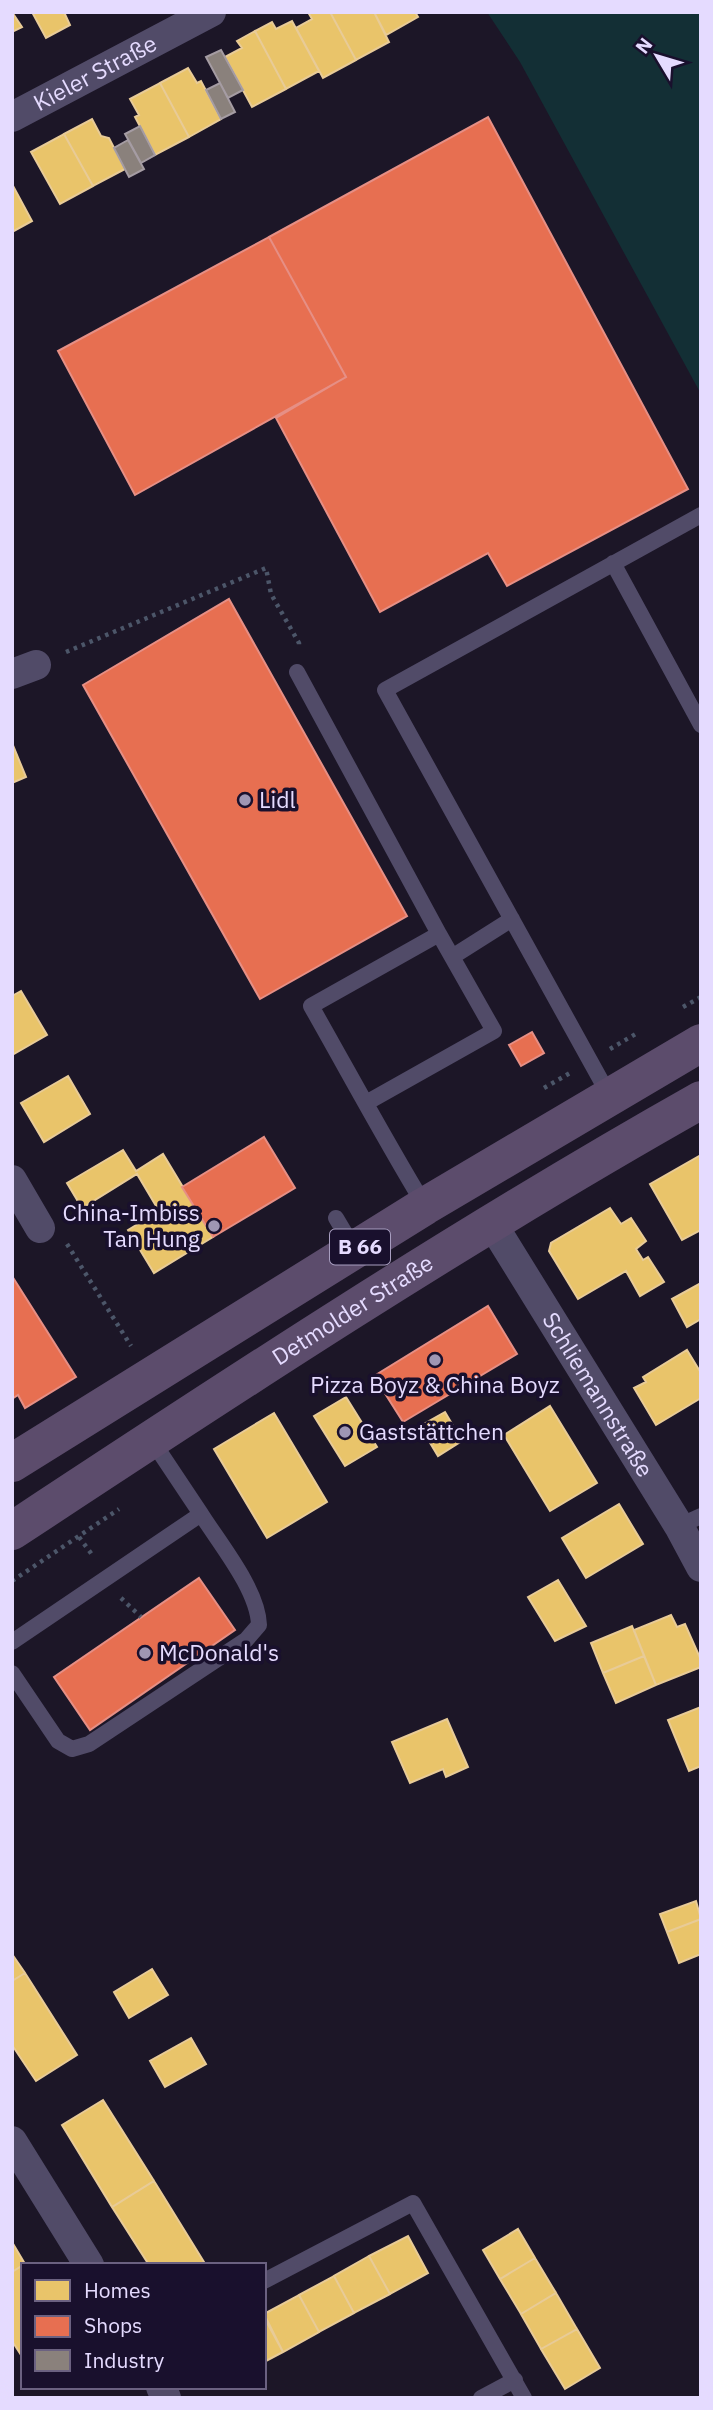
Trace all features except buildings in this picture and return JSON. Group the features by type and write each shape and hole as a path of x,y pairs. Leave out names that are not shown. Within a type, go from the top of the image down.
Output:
{"main road":[{"name":"B 66","path":"12,1463 345,1234 425,1206 701,1042"},
{"name":"Detmolder Straße","path":"12,1531 385,1288 491,1222 701,1100"}],"street":[{"name":"Kieler Straße","path":"12,117 174,21 211,12"},
{"path":"12,1180 40,1228"},
{"name":"Schliemannstraße","path":"491,1222 690,1521 701,1567"},
{"path":"12,2140 88,2263"}],"lane":[{"path":"609,1095 386,690 701,515"},
{"path":"613,563 701,724"},
{"path":"297,672 494,1031 366,1103"},
{"path":"452,957 512,919"},
{"path":"425,1206 311,1006 439,934"},
{"path":"12,1673 58,1741 72,1749 89,1744 246,1640 259,1626 258,1612 232,1562 151,1439"},
{"path":"12,1642 201,1514"},
{"path":"266,2280 413,2203 524,2398"},
{"path":"481,2398 515,2380"}],"path":[{"path":"24,670 266,568 271,594 299,643 297,672"},
{"path":"40,1228 69,1246 132,1347"},
{"path":"79,1537 89,1551"}],"green space":[{"path":"487,12 701,12 701,394 520,62"}],"place":[{"name":"Lidl","path":"245,800"},
{"name":"China-Imbiss Tan Hung","path":"214,1226"},
{"name":"Pizza Boyz & China Boyz","path":"435,1360"},
{"name":"Gaststättchen","path":"345,1432"},
{"name":"McDonald's","path":"145,1653"}]}
